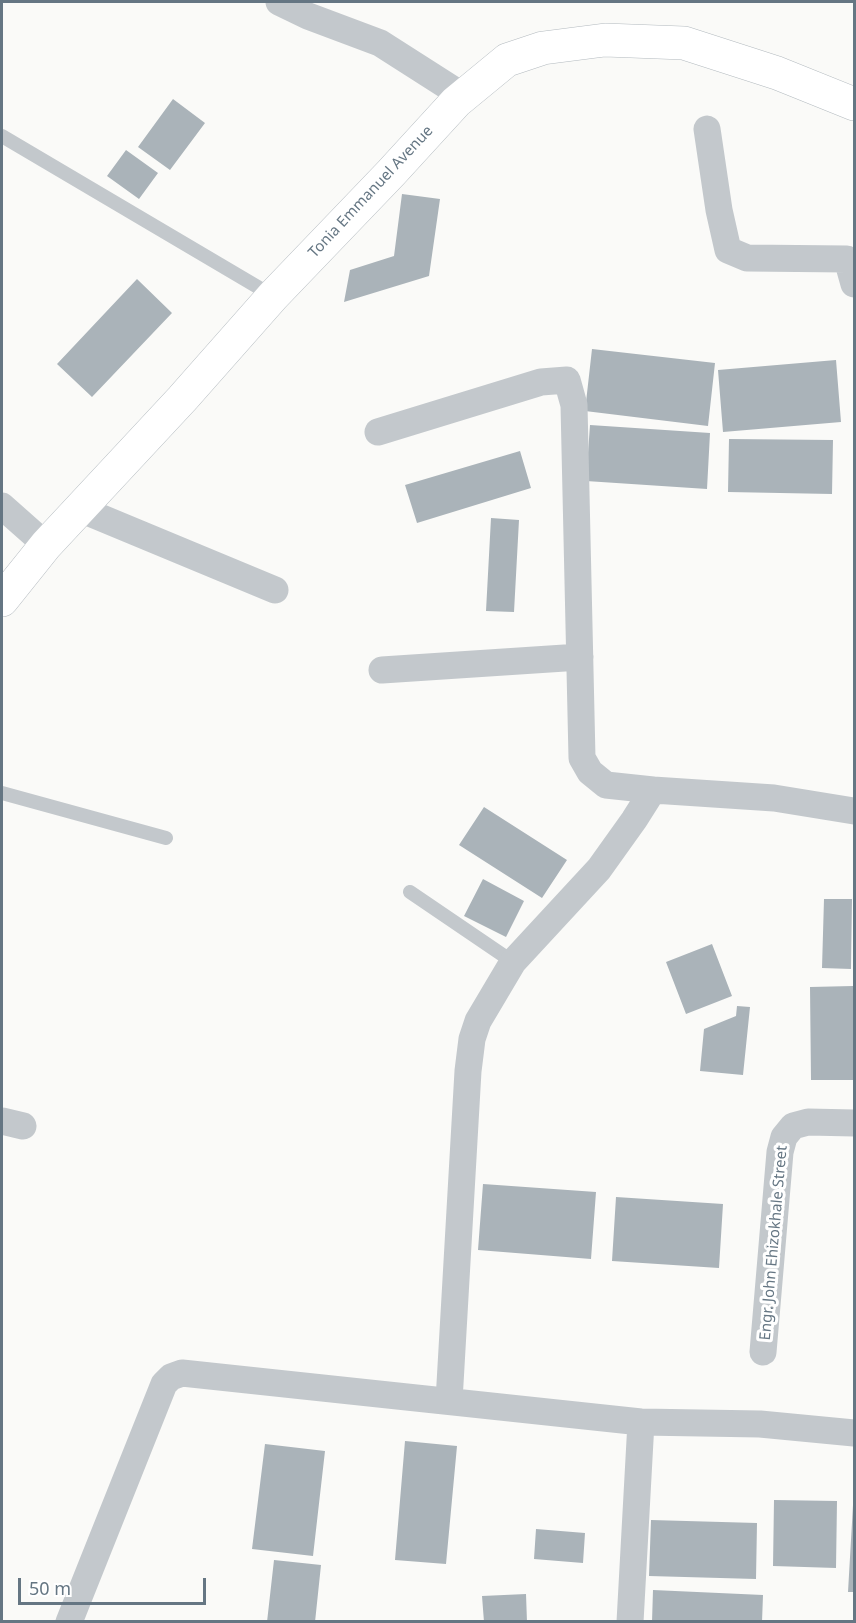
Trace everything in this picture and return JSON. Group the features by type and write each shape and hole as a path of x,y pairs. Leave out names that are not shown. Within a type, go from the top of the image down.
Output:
{"street":[{"path":"279,2 308,16 380,43 463,96"},
{"name":"Tonia Emmanuel Avenue","path":"2,600 46,545 182,399 273,296 463,96 507,60 543,48 605,40 684,43 777,73 855,104"},
{"path":"707,129 719,210 728,250 747,258 847,259 855,284"},
{"path":"378,432 541,382 567,380 574,405 582,758 590,772 606,785 774,798 855,811"},
{"path":"2,506 46,545"},
{"path":"80,509 275,590"},
{"path":"382,670 580,657"},
{"path":"449,1401 468,1071 472,1039 478,1022 513,963 599,869 653,790"},
{"name":"Engr. John Ehizokhale Street","path":"763,1352 780,1152 784,1137 793,1126 808,1122 855,1123"},
{"path":"69,1622 164,1384 171,1377 182,1373 641,1422 760,1424 855,1433"},
{"path":"630,1622 641,1422"}],"lane":[{"path":"2,136 273,296"},
{"path":"2,793 166,838"},
{"path":"410,892 513,963"}],"building":[{"path":"173,99 205,123 170,170 138,147"},
{"path":"126,150 158,173 139,199 107,176"},
{"path":"402,194 440,199 429,276 344,302 350,270 394,256"},
{"path":"137,279 172,313 92,397 57,364"},
{"path":"592,349 715,363 708,426 585,411"},
{"path":"836,360 841,422 723,432 718,370"},
{"path":"590,425 710,433 707,489 586,481"},
{"path":"729,439 833,440 832,494 728,492"},
{"path":"520,451 531,488 417,523 405,485"},
{"path":"491,518 519,520 514,612 486,611"},
{"path":"484,807 567,860 542,898 459,845"},
{"path":"483,879 524,901 506,937 464,916"},
{"path":"824,899 852,899 851,969 822,968"},
{"path":"712,944 732,996 686,1014 666,962"},
{"path":"853,986 853,1080 811,1080 810,987"},
{"path":"737,1006 750,1007 743,1075 700,1071 704,1029 736,1016"},
{"path":"483,1184 596,1192 591,1259 478,1250"},
{"path":"616,1197 723,1204 719,1268 612,1261"},
{"path":"405,1441 457,1446 446,1564 395,1560"},
{"path":"265,1444 325,1451 313,1556 252,1549"},
{"path":"774,1500 837,1501 836,1568 773,1566"},
{"path":"853,1505 854,1592 848,1592"},
{"path":"651,1520 757,1523 756,1579 649,1576"},
{"path":"536,1529 585,1533 583,1563 534,1559"},
{"path":"274,1560 321,1565 315,1622 267,1622"},
{"path":"653,1590 763,1595 762,1622 652,1622"},
{"path":"526,1594 527,1622 484,1622 482,1596"}]}
